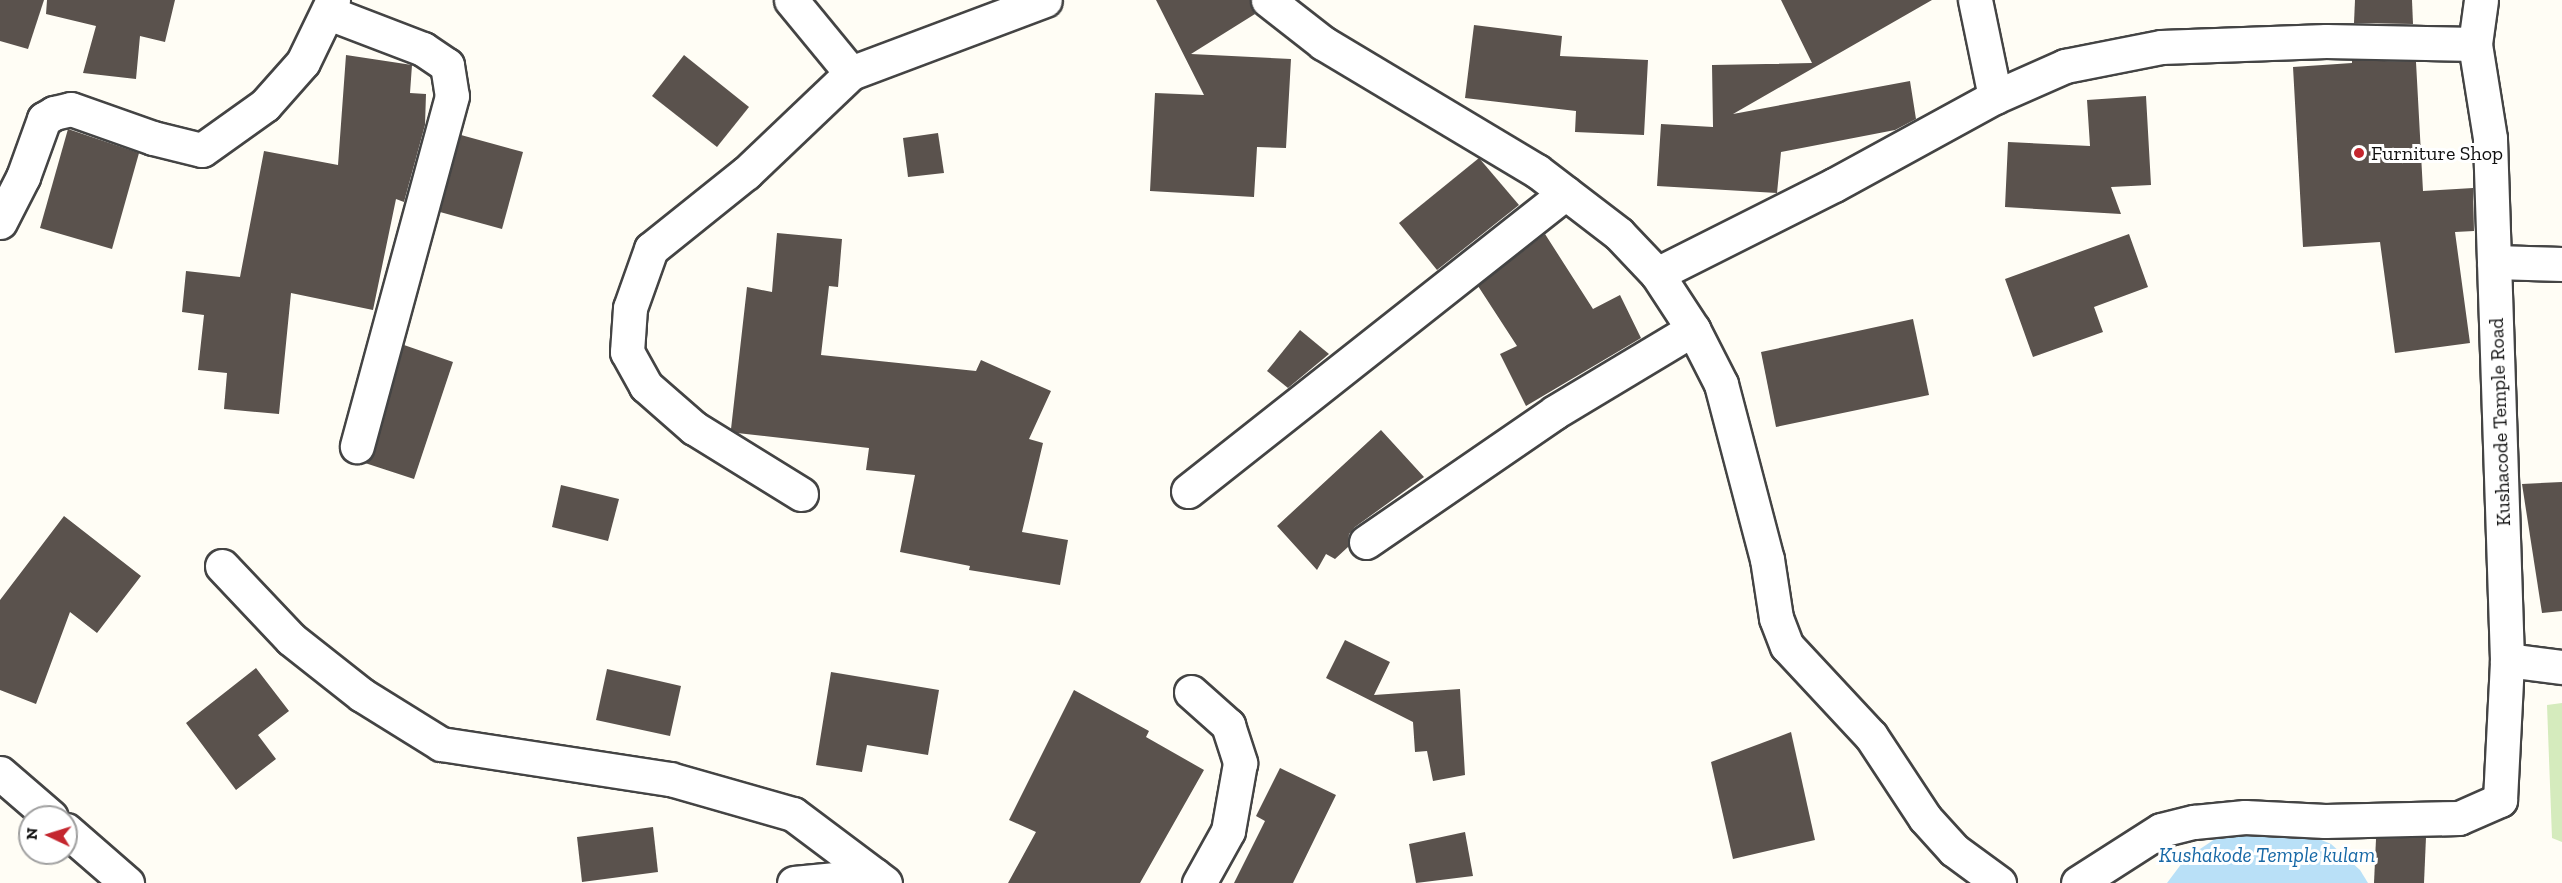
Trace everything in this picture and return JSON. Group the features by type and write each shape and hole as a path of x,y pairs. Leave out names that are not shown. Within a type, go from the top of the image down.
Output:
{"street":[{"path":"791,0 851,73"},
{"path":"801,494 694,428 646,386 627,352 630,308 651,249 746,173 851,73 1045,0"},
{"path":"1268,0 1323,43 1537,171 1619,234 1657,274 1693,329 1720,384 1767,560 1776,618 1787,646 1871,736 1925,818 1954,850 2000,883"},
{"path":"1975,0 1995,97"},
{"name":"Kushacode Temple Road","path":"2078,883 2161,830 2194,822 2245,817 2325,821 2458,818 2500,800 2507,660 2490,138 2475,44 2481,0"},
{"path":"0,222 23,177 44,119 54,113 70,110 153,138 202,150 265,105 303,62 331,7 423,49 447,65 452,96 357,446"},
{"path":"1657,274 1833,185 1995,97 2066,66 2161,47 2326,41 2475,44"},
{"path":"1188,491 1565,193"},
{"path":"2494,262 2562,264"},
{"path":"1366,542 1556,412 1693,329"},
{"path":"222,566 291,639 362,695 441,744 670,779 792,814 880,879"},
{"path":"2507,660 2562,667"},
{"path":"1191,692 1228,725 1240,763 1228,831 1199,883"},
{"path":"0,773 37,805"},
{"path":"78,840 127,883"},
{"path":"794,883 880,879"}],"green space":[{"path":"2562,703 2562,842 2552,838 2547,705"}],"water":[{"name":"Kushakode Temple kulam","path":"2255,827 2295,829 2331,844 2360,870 2368,883 2167,883 2185,859 2218,837"}],"building":[{"path":"0,0 44,0 28,49 0,41"},
{"path":"47,0 175,0 165,42 140,36 136,79 83,73 96,26 46,14"},
{"path":"1156,0 1250,0 1255,14 1191,54 1291,59 1286,148 1257,147 1254,197 1150,191 1155,93 1204,95"},
{"path":"1781,0 1932,0 1733,114 1910,81 1916,119 1895,130 1781,152 1777,193 1657,186 1661,124 1713,127 1712,65 1812,63"},
{"path":"2355,0 2412,0 2413,24 2354,23"},
{"path":"1474,25 1562,36 1560,56 1648,60 1644,135 1575,132 1576,111 1465,98"},
{"path":"346,55 412,65 410,93 426,94 425,125 404,202 396,199 373,310 291,293 279,414 224,409 227,373 198,370 204,315 182,312 186,271 240,277 264,151 338,165"},
{"path":"684,55 749,107 717,147 652,96"},
{"name":"Furniture Shop","path":"2352,60 2416,62 2423,191 2473,188 2474,231 2455,232 2470,343 2395,353 2380,242 2303,247 2293,67 2352,63"},
{"path":"2146,96 2151,185 2111,187 2121,214 2005,207 2008,142 2090,146 2087,100"},
{"path":"68,129 139,153 112,249 40,228"},
{"path":"938,133 944,173 908,177 903,138"},
{"path":"461,135 523,152 502,229 440,212"},
{"path":"1479,158 1519,205 1437,270 1399,223"},
{"path":"777,233 842,239 838,287 829,286 821,355 976,371 981,360 1051,391 1029,439 1043,443 1022,532 1068,540 1060,585 969,570 970,566 900,552 915,475 866,470 869,448 737,433 731,429 747,287 772,292"},
{"path":"1545,234 1593,309 1620,295 1641,338 1526,406 1500,354 1517,346 1478,286"},
{"path":"2129,234 2148,287 2094,307 2103,332 2033,357 2005,279"},
{"path":"1913,319 1929,395 1776,427 1761,352"},
{"path":"1300,330 1329,354 1288,388 1267,371"},
{"path":"404,345 453,362 414,479 365,463 375,451"},
{"path":"1381,430 1424,477 1355,527 1349,534 1348,547 1335,559 1326,554 1317,570 1277,526"},
{"path":"2562,482 2562,611 2542,613 2522,484"},
{"path":"561,485 619,499 608,541 552,527"},
{"path":"64,516 141,576 97,633 70,612 36,704 0,690 0,600"},
{"path":"1345,640 1390,662 1374,695 1460,689 1465,775 1433,781 1427,751 1415,752 1413,722 1326,678"},
{"path":"256,668 289,711 258,735 276,759 236,790 186,723"},
{"path":"607,669 681,686 670,736 596,720"},
{"path":"831,672 939,690 928,755 867,745 862,772 816,765"},
{"path":"1074,690 1149,731 1146,737 1204,770 1140,883 1008,883 1036,832 1009,820"},
{"path":"1791,732 1815,840 1733,859 1711,762"},
{"path":"1280,768 1336,795 1293,883 1234,883 1265,821 1256,816"},
{"path":"653,827 658,872 582,882 577,837"},
{"path":"1465,832 1473,876 1416,883 1409,844"},
{"path":"2426,837 2424,883 2374,883 2376,839"}],"place":[{"name":"Furniture Shop","path":"2359,153"}]}
